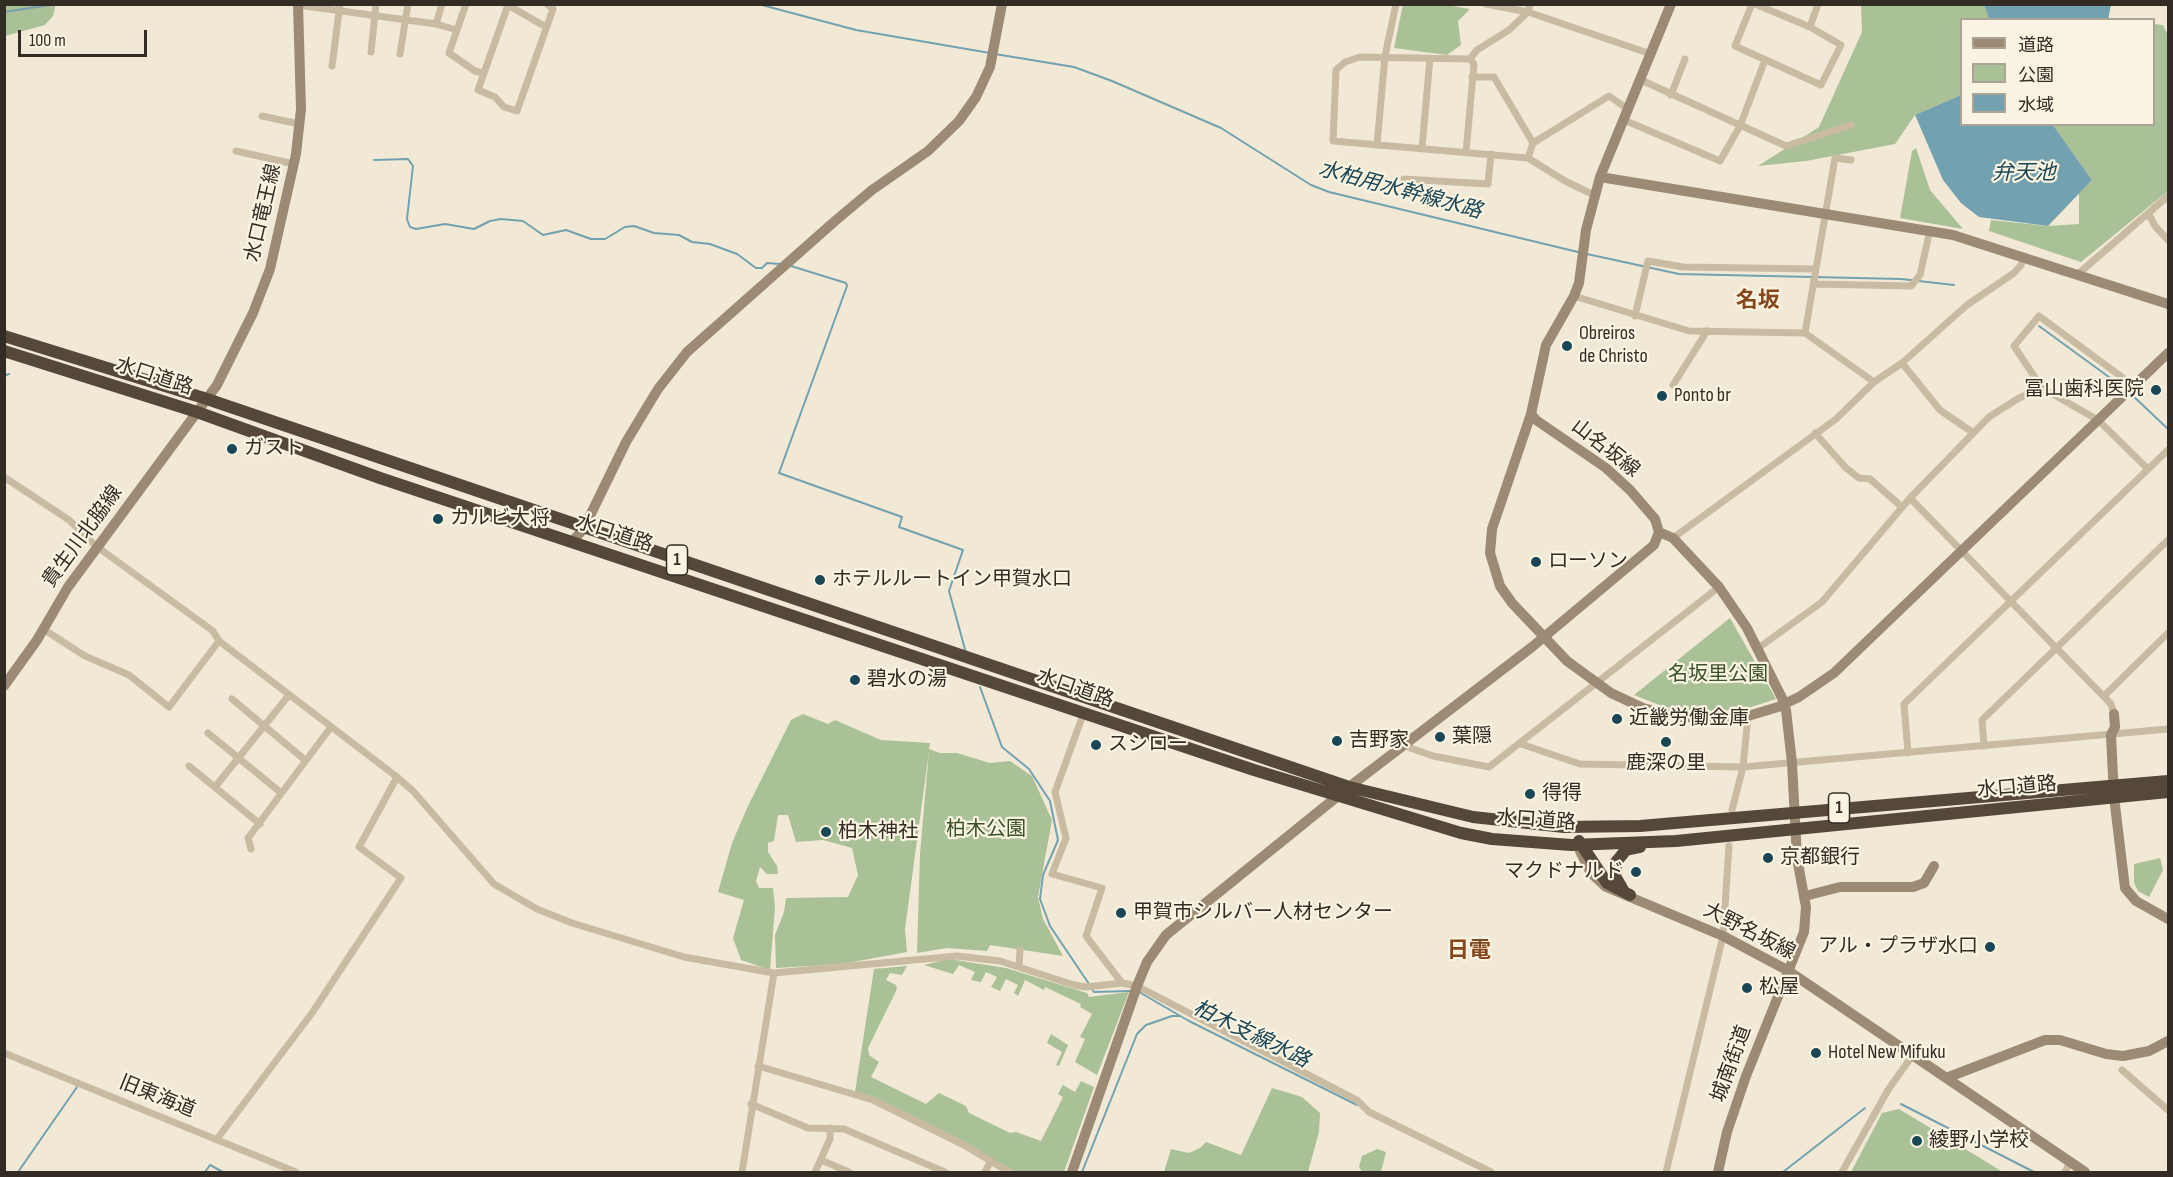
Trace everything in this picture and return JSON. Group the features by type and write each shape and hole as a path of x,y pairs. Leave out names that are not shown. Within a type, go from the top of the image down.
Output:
{"highway":[{"name":"水口道路","path":"4,336 207,399 1349,787 1473,817 1534,825 1601,827 2114,791 2169,792"},
{"name":"水口道路","path":"4,351 197,412 380,478 1337,797 1461,833 1492,839 1576,844 1676,841 2114,791 2169,781"},
{"path":"1473,817 1477,821 1497,825 1569,831 1576,844 1607,883 1626,892"},
{"path":"1626,892 1618,884 1615,870 1616,862 1626,850 1676,841"}],"street":[{"path":"371,52 376,4"},
{"path":"400,54 408,4"},
{"path":"436,24 442,4"},
{"path":"466,4 449,53 475,71 483,73"},
{"path":"546,27 507,5 478,90 495,97 504,107 517,111 553,9 547,4"},
{"path":"573,541 584,528 626,442 658,389 687,352 872,190 945,136 976,97 993,53 1002,4"},
{"path":"1377,145 1385,56 1396,4"},
{"path":"1486,4 1529,8 1651,54"},
{"path":"1671,4 1600,177 1594,195 1574,296 1546,345 1531,414 1492,529 1490,553 1500,586 1542,637 1595,683 1643,708 1672,716 1703,719 1748,716 1785,704 1834,674 2169,353"},
{"path":"1754,4 1810,27 1841,45 1821,85 1735,46 1754,4"},
{"path":"1810,27 1818,4"},
{"path":"298,5 340,7 436,24 457,30"},
{"name":"水口竜王線","path":"197,412 217,385 265,283 294,164 299,124 301,75 298,5"},
{"path":"332,66 340,7"},
{"path":"1470,59 1477,50 1509,30 1529,8"},
{"path":"1466,152 1474,64 1470,59 1360,57 1345,62 1336,70 1333,141 1528,158 1565,181 1594,195"},
{"path":"1422,148 1430,58"},
{"path":"1671,95 1685,59"},
{"path":"1528,158 1533,143 1609,96 1627,115 1720,161 1740,126 1765,60"},
{"path":"1472,77 1494,77 1533,143"},
{"path":"1641,80 1786,146 1851,125"},
{"path":"262,116 299,124"},
{"path":"236,151 294,164"},
{"path":"1404,179 1488,184 1491,154"},
{"path":"1805,333 1834,158 1851,160"},
{"path":"1600,177 1930,230 2024,256 2169,304"},
{"path":"2078,274 2169,196"},
{"path":"2148,213 2155,226 2169,240"},
{"path":"1813,284 1911,286 1920,275 1930,230"},
{"path":"1673,537 1836,419 1874,382 1902,363 1966,305 2014,273 2021,265 2024,256"},
{"path":"1635,316 1648,261 1683,267 1815,269"},
{"path":"1574,296 1674,328 1707,332 1805,333 1874,382"},
{"path":"2130,390 2039,316 2014,346 2042,387 2098,420 2148,469"},
{"path":"1673,385 1707,332"},
{"path":"1902,363 1940,410 1972,432"},
{"path":"1757,649 1822,602 1902,507 1972,432 1989,417 2042,387"},
{"name":"貴生川北脇線","path":"4,686 96,546 197,412"},
{"name":"山名坂線","path":"1531,414 1536,420 1606,468 1654,519 1659,532"},
{"path":"1815,433 1846,468 1859,478 1870,479 1902,507"},
{"path":"1908,753 1904,704 2169,450"},
{"path":"4,477 69,520 96,546 213,631 219,641 397,777 413,791 494,884 537,909 572,923 662,951 774,973 957,956 1000,961 1086,987 1122,983 1137,986 1357,1100 1369,1112 1491,1173"},
{"path":"1910,498 2010,603 2112,704 2115,727 2111,735 2114,791 2123,877 2127,893 2136,901 2169,919"},
{"path":"1072,1173 1137,986 1154,951 1173,928 1402,745 1542,637 1654,544 1659,532 1673,537 1719,587 1747,628 1785,704"},
{"path":"1984,746 1982,720 2169,540"},
{"path":"1402,745 1407,749 1485,768 1521,744 1595,683 1719,587"},
{"path":"43,629 85,656 129,675 170,707 219,641"},
{"path":"2104,696 2169,633"},
{"path":"214,787 289,695"},
{"path":"232,699 305,760"},
{"name":"城南街道","path":"1718,1173 1746,1076 1786,970 1804,932 1805,896 1797,858 1792,763 1785,704"},
{"path":"1084,712 1055,792 1066,838 1052,874 1102,888 1086,936 1122,983"},
{"path":"1732,810 1743,767 1748,716"},
{"path":"252,849 248,838 260,825 280,792 331,727"},
{"path":"1521,744 1580,764 1743,767 2169,729"},
{"path":"208,734 280,792"},
{"path":"189,766 260,825"},
{"path":"217,1139 312,1013 401,878 359,847 397,777"},
{"path":"1666,1173 1723,936 1729,846"},
{"path":"1805,896 1840,887 1913,887 1924,883 1934,866"},
{"name":"大野名坂線","path":"1626,892 1723,936 1786,970 1946,1078 2067,1167 2085,1173"},
{"path":"1019,966 1020,950"},
{"path":"742,1173 751,1104 774,973"},
{"path":"1946,1078 2046,1040 2060,1040 2106,1054 2123,1056 2149,1051 2169,1041"},
{"name":"旧東海道","path":"4,1053 297,1173"},
{"path":"1842,1173 1888,1090 1912,1056"},
{"path":"758,1066 873,1100 991,1161 1009,1173"},
{"path":"2122,1070 2169,1110"},
{"path":"751,1104 808,1128 844,1129 945,1173"},
{"path":"815,1173 830,1139 830,1128"},
{"path":"821,1160 849,1173"},
{"path":"985,1173 991,1161"}],"green space":[{"path":"1403,4 1447,5 1470,9 1458,21 1461,45 1447,55 1394,48"},
{"path":"4,5 55,5 55,8 53,16 45,25 5,36"},
{"path":"1861,5 1984,5 1989,18 1960,18 1960,95 1915,115 1895,144 1806,161 1758,166 1819,127 1862,32"},
{"path":"2155,24 2163,25 2168,35 2168,191 2081,262 1989,231 1991,220 2047,226 2079,224 2079,193 2092,180 2054,126 2155,126"},
{"path":"1916,148 1930,190 1963,229 1900,218 1912,151"},
{"name":"名坂里公園","path":"1730,618 1776,699 1748,708 1713,712 1667,708 1634,695"},
{"name":"柏木公園","path":"803,714 828,724 835,720 881,740 930,743 929,749 940,753 957,753 990,763 1010,761 1032,776 1052,820 1038,897 1043,919 1063,956 990,945 987,951 947,948 917,953 920,854 929,751 905,929 907,952 842,964 776,968 775,935 784,912 786,898 848,897 858,875 852,848 823,840 796,842 788,815 778,815 774,841 768,843 768,852 777,866 778,874 767,874 760,867 756,881 759,888 773,888 775,907 770,970 741,960 733,938 744,900 718,892 732,843 748,806 791,720"},
{"path":"2160,858 2163,870 2149,897 2138,891 2134,883 2134,864"},
{"path":"949,959 1006,968 1087,993 1089,997 1129,992 1097,1075 1075,1062 1085,1039 1080,1037 1092,1014 1080,1007 1081,1004 1025,980 1018,996 1014,993 1018,985 1006,979 1000,991 991,987 997,977 986,972 981,982 971,980 975,972 959,965 953,974 924,965"},
{"path":"907,966 902,975 890,973 886,980 896,985 897,989 868,1048 869,1055 879,1062 871,1077 926,1104 939,1093 966,1106 969,1113 1010,1133 1016,1132 1041,1141 1063,1097 1058,1094 1063,1085 1075,1092 1081,1081 1094,1087 1064,1172 1015,1172 955,1137 855,1092 874,969"},
{"path":"1051,1034 1068,1045 1059,1066 1056,1065 1062,1052 1047,1043"},
{"path":"1272,1088 1302,1097 1320,1113 1319,1132 1308,1172 1164,1172 1171,1149 1189,1153 1206,1142 1241,1155"},
{"name":"綾野小学校","path":"1899,1109 2003,1172 1851,1172 1882,1113"},
{"path":"1377,1149 1386,1152 1381,1172 1362,1172 1359,1167 1362,1156"}],"water":[{"path":"1984,4 2111,5 2108,18 1989,18"},
{"name":"弁天池","path":"1960,95 1960,126 2054,126 2092,180 2048,226 1979,217 1961,203 1943,180 1915,115"}],"waterway":[{"name":"水柏用水幹線水路","path":"4,12 56,4"},
{"name":"水柏用水幹線水路","path":"758,4 856,30 990,53"},
{"name":"水柏用水幹線水路","path":"995,54 1074,67 1112,81 1221,128 1311,185 1329,192 1578,252"},
{"path":"374,160 408,159 413,166 407,219 410,227 416,229 445,224 474,229 490,221 501,219 523,221 543,235 566,230 591,239 605,239 625,227 634,226 654,233 679,235 692,242 710,244 737,254 756,268 762,268 767,263 780,264"},
{"name":"水柏用水幹線水路","path":"1587,254 1679,274 1901,279 1954,285"},
{"path":"791,266 846,283 847,286 779,473 902,517 899,527 963,550 949,591 966,653"},
{"name":"水柏用水幹線水路","path":"2039,326 2124,388"},
{"path":"4,376 9,374"},
{"name":"水柏用水幹線水路","path":"2131,394 2168,429"},
{"path":"980,687 1002,747 1029,769 1050,801 1058,840 1043,875 1040,899 1050,926 1089,984"},
{"path":"1092,989 1094,992 1130,991"},
{"name":"柏木支線水路","path":"1139,992 1189,1021 1357,1105"},
{"name":"柏木支線水路","path":"1082,1172 1137,1034 1146,1025 1172,1016 1180,1016"},
{"path":"18,1172 77,1087"},
{"path":"1901,1104 2034,1172"},
{"name":"柏木支線水路","path":"1783,1172 1865,1108"},
{"path":"205,1172 210,1165 223,1172"}],"place":[{"name":"Obreiros de Christo","path":"1567,346"},
{"name":"冨山歯科医院","path":"2156,390"},
{"name":"Ponto br","path":"1662,396"},
{"name":"ガスト","path":"232,449"},
{"name":"カルビ大将","path":"438,519"},
{"name":"ローソン","path":"1536,562"},
{"name":"ホテルルートイン甲賀水口","path":"820,580"},
{"name":"碧水の湯","path":"855,680"},
{"name":"近畿労働金庫","path":"1617,719"},
{"name":"葉隠","path":"1440,737"},
{"name":"吉野家","path":"1337,741"},
{"name":"鹿深の里","path":"1666,742"},
{"name":"スシロー","path":"1096,745"},
{"name":"得得","path":"1530,794"},
{"name":"柏木神社","path":"826,832"},
{"name":"京都銀行","path":"1768,858"},
{"name":"マクドナルド","path":"1636,872"},
{"name":"甲賀市シルバー人材センター","path":"1121,913"},
{"name":"アル・プラザ水口","path":"1990,947"},
{"name":"松屋","path":"1747,988"},
{"name":"Hotel New Mifuku","path":"1816,1053"},
{"name":"綾野小学校","path":"1917,1141"}],"district":[{"name":"名坂","path":"1758,301"},
{"name":"日電","path":"1469,951"}]}
